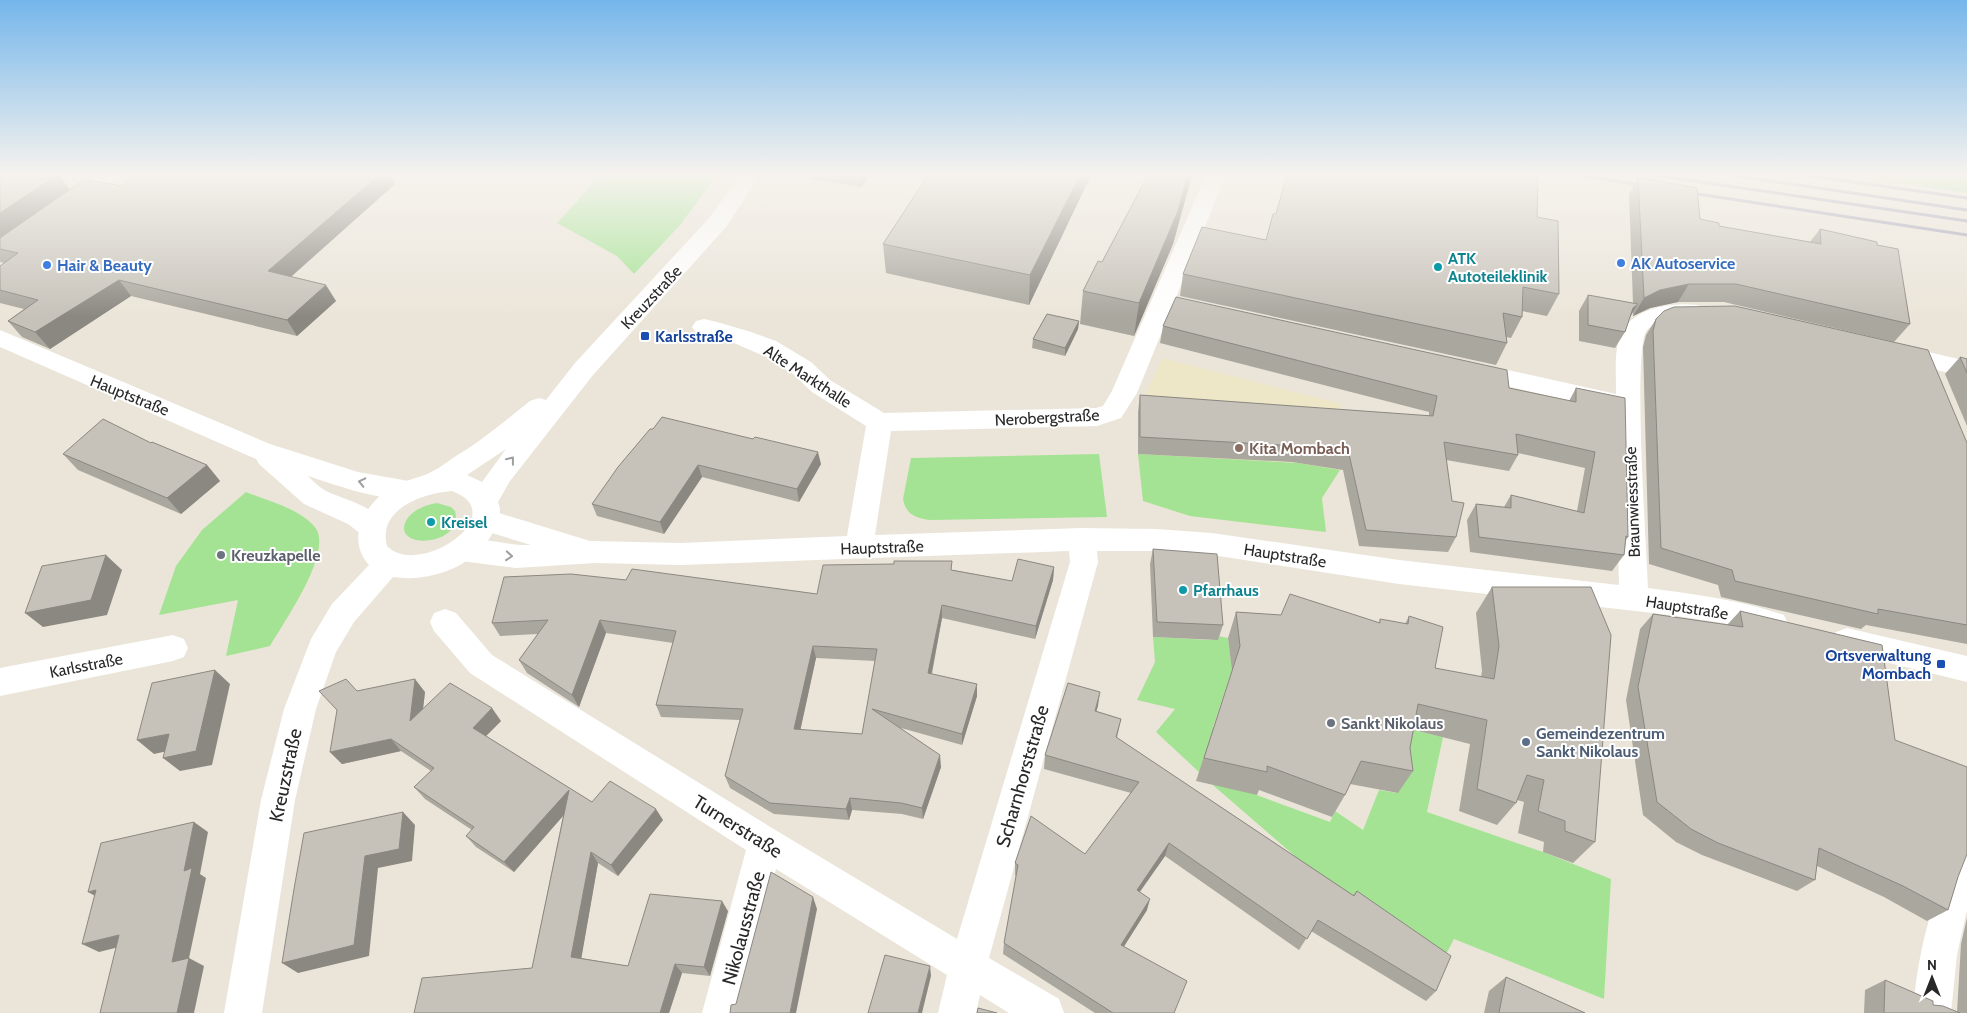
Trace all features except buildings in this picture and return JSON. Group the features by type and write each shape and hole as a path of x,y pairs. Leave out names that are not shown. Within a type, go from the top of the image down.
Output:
{"street":[{"name":"Kreuzstraße","path":"486,510 501,474 584,369 718,222"},
{"name":"Nerobergstraße","path":"880,422 1097,417 1112,412 1174,304 1201,222"},
{"name":"Braunwiesstraße","path":"1634,599 1629,405 1629,347 1633,331 1645,321 1658,315 1678,312 1714,312"},
{"name":"Alte Markthalle","path":"704,326 757,342 802,368 820,386 880,422"},
{"name":"Hauptstraße","path":"0,338 261,450 358,482 410,490"},
{"path":"1877,348 1967,369"},
{"path":"1925,360 1935,386"},
{"path":"1455,366 1629,405"},
{"name":"Kreuzstraße","path":"436,482 491,447 584,369"},
{"path":"859,548 880,422"},
{"name":"Hauptstraße","path":"261,450 314,497 358,516 372,527 386,505 410,490 436,482 453,481 467,484 479,491 486,510 595,552"},
{"path":"372,527 370,538 372,548 378,557 388,563 401,567 423,566 446,559 473,541 486,510"},
{"name":"Hauptstraße","path":"461,550 516,557 595,552 681,554 1082,539 1156,540 1212,544 1399,572 1723,611 1967,669"},
{"name":"Scharnhorststraße","path":"957,1013 968,966 1084,562 1082,539"},
{"name":"Kreuzstraße","path":"243,1013 276,809 300,709 322,648 343,613 388,563"},
{"name":"Turnerstraße","path":"445,622 481,664 765,843 1045,1013"},
{"name":"Karlsstraße","path":"0,682 173,648"},
{"name":"Nikolausstraße","path":"720,1013 765,843"},
{"path":"1932,1013 1933,990 1944,932 1959,878 1967,862"}],"shaded area":[{"name":"Kita Mombach","path":"1162,358 1341,404 1340,470 1322,498 1326,532 1190,516 1143,501 1138,454 1138,412"}],"green space":[{"path":"682,222 634,274 617,256 557,223"},
{"path":"1099,454 1107,517 930,520 912,515 904,504 903,499 911,458"},
{"path":"1138,454 1298,463 1340,470 1322,498 1326,532 1190,516 1143,501"},
{"path":"246,492 300,514 314,526 319,537 318,551 305,586 270,646 226,656 238,600 159,615 176,566 202,530"},
{"path":"437,503 451,507 455,511 455,523 449,532 439,538 428,540 416,540 408,536 404,529 407,519 420,508"},
{"path":"1218,636 1228,638 1232,670 1213,727 1254,794 1330,822 1335,811 1363,830 1379,790 1397,793 1409,729 1443,737 1427,812 1543,852 1611,879 1604,999 1454,939 1440,966 1348,902 1214,786 1156,732 1175,709 1137,700 1155,662 1153,637 1211,640"}],"railway":[{"path":"1884,222 1967,235"}],"place":[{"name":"AK Autoservice","path":"1621,263"},
{"name":"Hair & Beauty","path":"47,265"},
{"name":"ATK Autoteileklinik","path":"1438,267"},
{"name":"Karlsstraße","path":"645,336"},
{"name":"Kita Mombach","path":"1239,448"},
{"name":"Kreisel","path":"431,522"},
{"name":"Kreuzkapelle","path":"221,555"},
{"name":"Pfarrhaus","path":"1183,590"},
{"name":"Ortsverwaltung Mombach","path":"1941,664"},
{"name":"Sankt Nikolaus","path":"1331,723"},
{"name":"Gemeindezentrum Sankt Nikolaus","path":"1526,742"}]}
